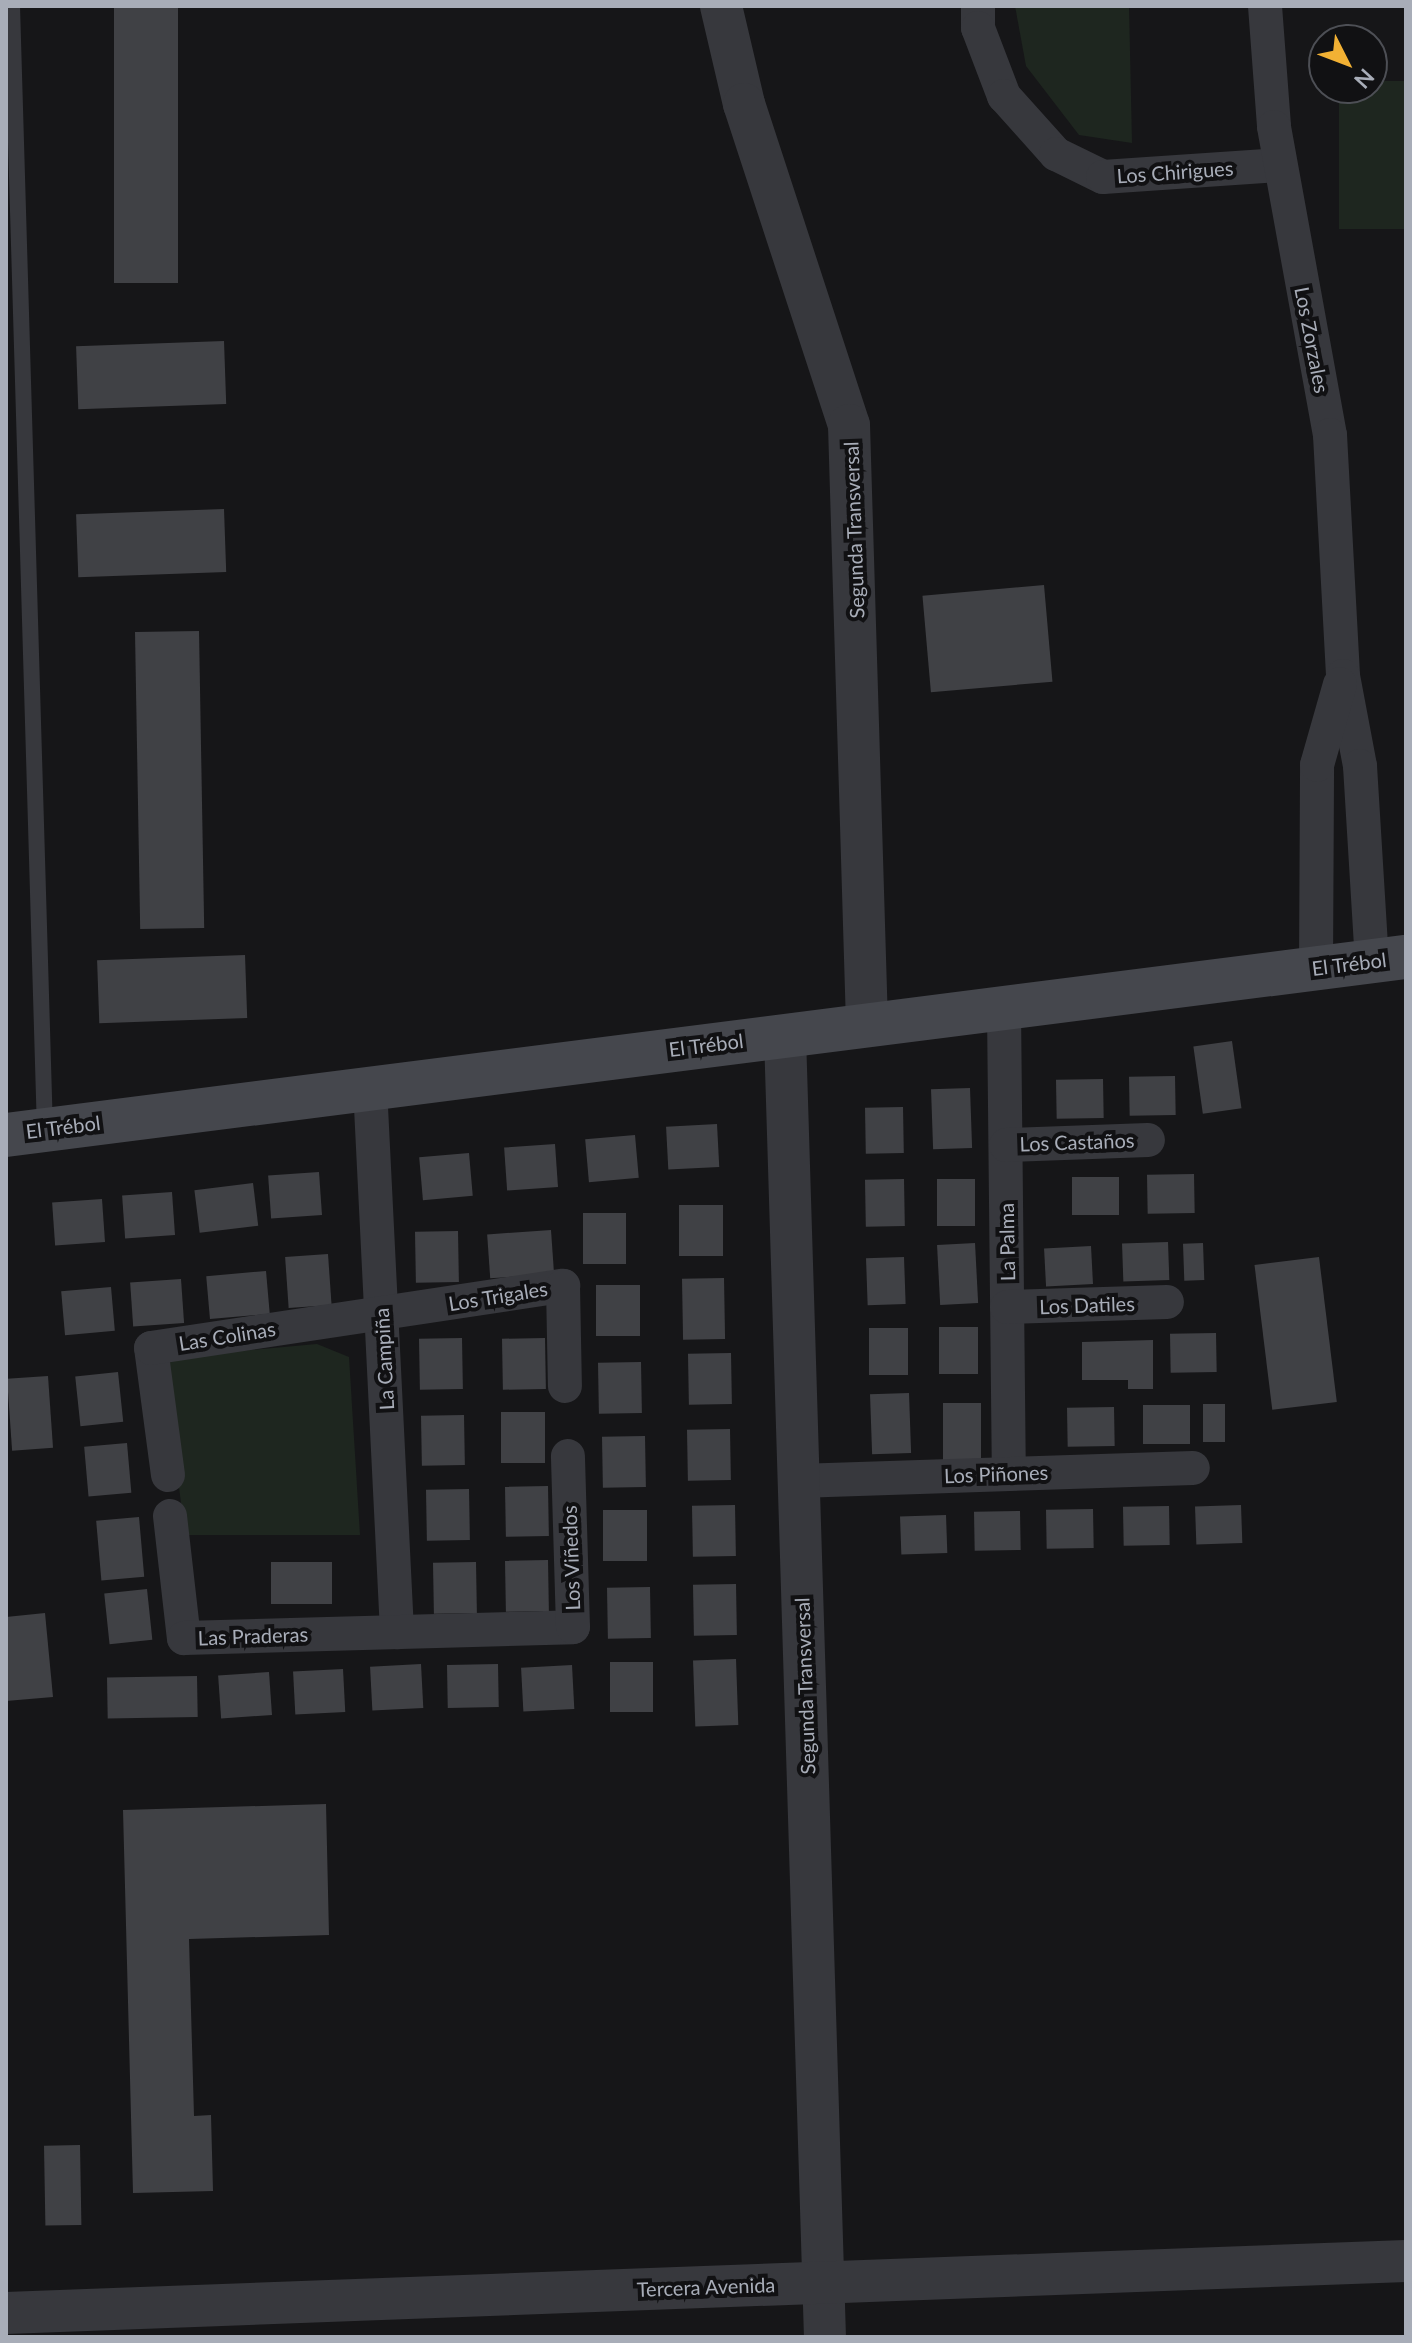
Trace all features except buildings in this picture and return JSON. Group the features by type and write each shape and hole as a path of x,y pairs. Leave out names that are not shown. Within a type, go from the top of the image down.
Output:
{"main road":[{"name":"El Trébol","path":"26,1132 1389,959"}],"street":[{"name":"Segunda Transversal","path":"721,6 744,104 849,425 867,1026"},
{"name":"Los Chirigues","path":"978,6 978,28 1004,96 1056,154 1103,177 1280,165"},
{"name":"Los Zorzales","path":"1265,6 1280,165 1330,435 1343,676 1389,959"},
{"name":"Los Zorzales","path":"1316,968 1317,765 1343,676"},
{"name":"La Palma","path":"1004,1010 1009,1474"},
{"name":"Segunda Transversal","path":"785,1036 825,2337"},
{"name":"La Campiña","path":"370,1087 397,1632"},
{"name":"Los Castaños","path":"1006,1145 1148,1140"},
{"name":"Los Trigales","path":"382,1313 563,1286 565,1386"},
{"name":"Los Datiles","path":"1007,1307 1167,1302"},
{"name":"Las Colinas","path":"168,1475 151,1348 382,1313"},
{"name":"Los Viñedos","path":"397,1632 573,1627 568,1456"},
{"name":"Los Piñones","path":"798,1481 1193,1468"},
{"name":"Las Praderas","path":"170,1516 184,1638 397,1632"},
{"name":"Tercera Avenida","path":"6,2313 1406,2261"}],"lane":[{"path":"12,6 26,1132"}],"shaded area":[{"path":"1015,6 1129,6 1132,143 1079,135 1026,66"},
{"path":"1388,81 1406,81 1406,229 1339,229 1339,104 1388,104"},
{"path":"317,1344 349,1357 360,1535 185,1535 163,1358"}]}
